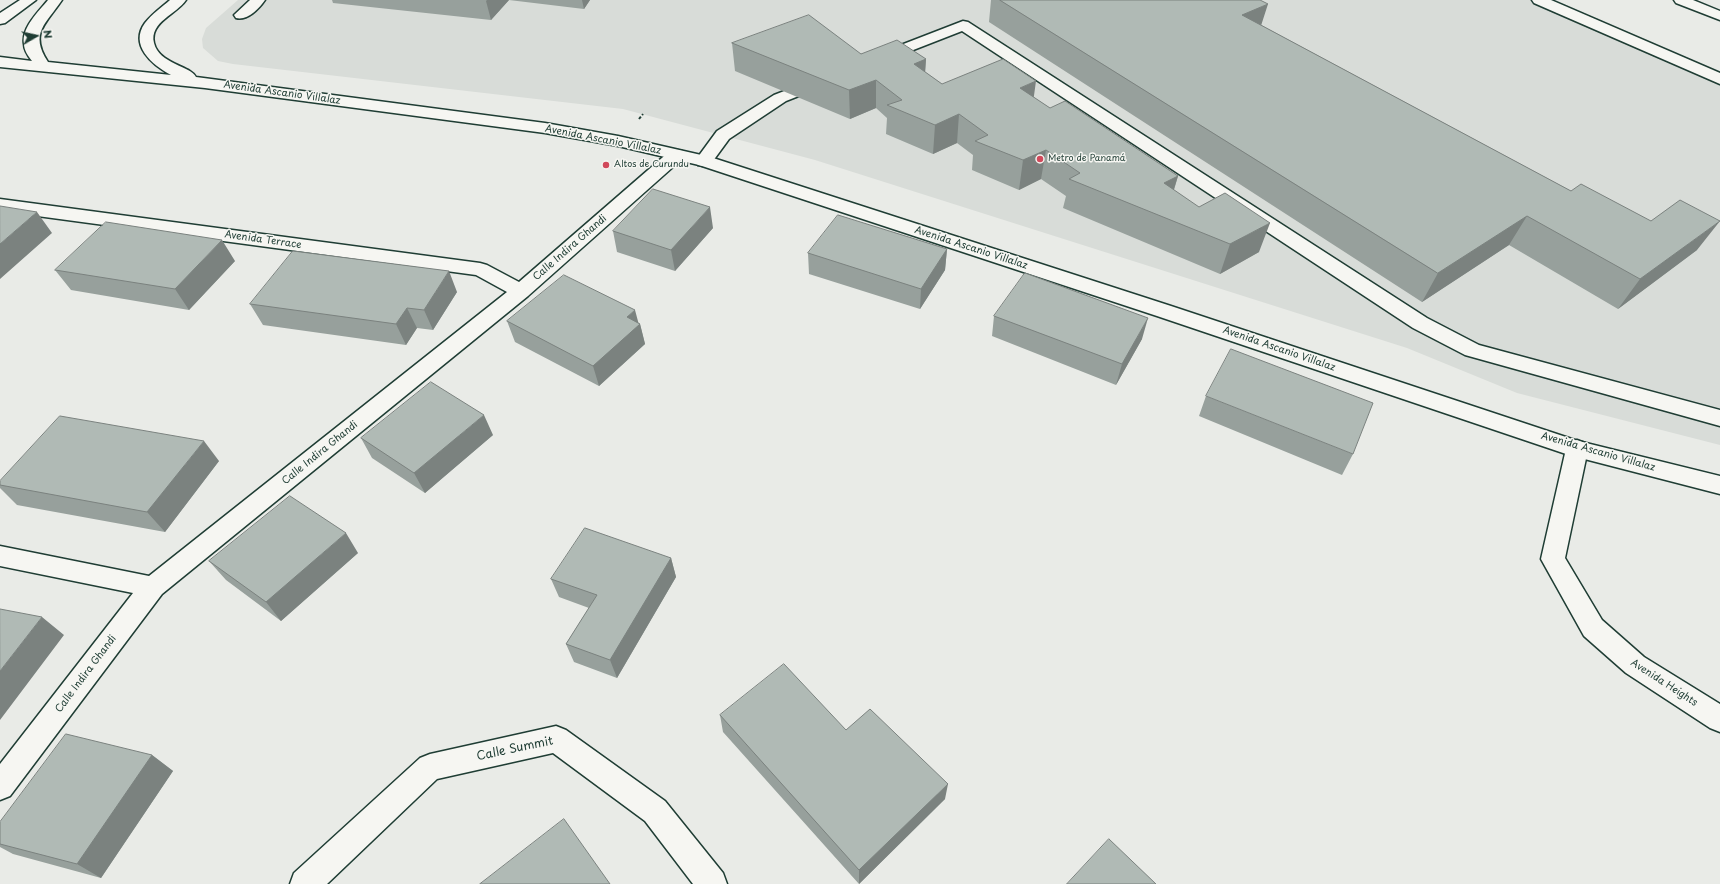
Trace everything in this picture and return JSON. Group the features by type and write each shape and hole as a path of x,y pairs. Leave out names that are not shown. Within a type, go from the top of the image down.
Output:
{"main road":[{"path":"0,20 29,0"},
{"path":"43,66 31,44 31,38 35,29 55,0"},
{"name":"Avenida Ascanio Villalaz","path":"179,0 150,26 147,34 147,44 154,55 164,65 205,83"},
{"path":"241,15 258,0"},
{"path":"1540,0 1720,79"},
{"path":"1681,0 1720,16"},
{"path":"868,63 963,25 1420,323 1472,350 1720,418"},
{"name":"Avenida Ascanio Villalaz","path":"0,62 205,83 545,128 618,141 704,161 1172,313 1577,449 1720,485"},
{"path":"704,161 724,136 780,98 831,78"},
{"name":"Calle Indira Ghandi","path":"0,786 153,587 521,291 676,155"},
{"name":"Avenida Terrace","path":"0,205 480,269 521,291"},
{"name":"Avenida Heights","path":"1577,449 1553,559 1593,628 1635,665 1720,719"},
{"path":"0,556 153,587"},
{"name":"Calle Summit","path":"305,884 430,767 556,739 655,811 712,884"}],"shaded area":[{"path":"238,0 1553,0 1720,73 1720,445 1517,393 1407,348 815,160 623,109 233,64 218,61 203,48 202,39 206,28"}],"building":[{"path":"1000,0 1260,0 1268,4 1242,15 1571,191 1581,184 1651,221 1680,200 1720,221 1640,279 1527,216 1438,273"},
{"path":"809,15 861,54 897,40 926,59 914,64 942,84 1003,59 1036,81 1020,88 1050,108 1065,101 1178,176 1164,183 1199,207 1225,193 1270,223 1230,244 1069,179 1080,173 1046,150 1023,160 975,141 988,135 959,114 935,125 887,105 902,100 876,80 849,90 732,43"},
{"path":"653,189 710,207 671,250 613,231"},
{"path":"0,206 37,212 0,244"},
{"path":"838,215 947,249 921,289 808,253"},
{"path":"106,222 222,240 175,289 55,270"},
{"path":"293,251 449,271 424,310 407,308 396,324 250,304"},
{"path":"1025,273 1148,318 1122,364 994,316"},
{"path":"564,275 635,310 627,317 640,324 593,366 507,321"},
{"path":"1231,349 1373,403 1353,454 1206,396"},
{"path":"431,382 484,415 414,473 361,438"},
{"path":"60,416 204,441 147,512 0,485 0,481"},
{"path":"290,496 346,533 266,602 209,561"},
{"path":"585,528 671,558 610,660 566,644 597,595 551,579"},
{"path":"0,609 42,617 0,671"},
{"path":"784,664 846,730 870,709 948,784 859,870 720,715"},
{"path":"66,734 152,755 77,864 0,844 0,822"},
{"path":"564,819 610,884 480,884"},
{"path":"1109,839 1156,884 1067,884"}],"place":[{"name":"Metro de Panamá","path":"1040,159"},
{"name":"Altos de Curundu","path":"606,165"}]}
